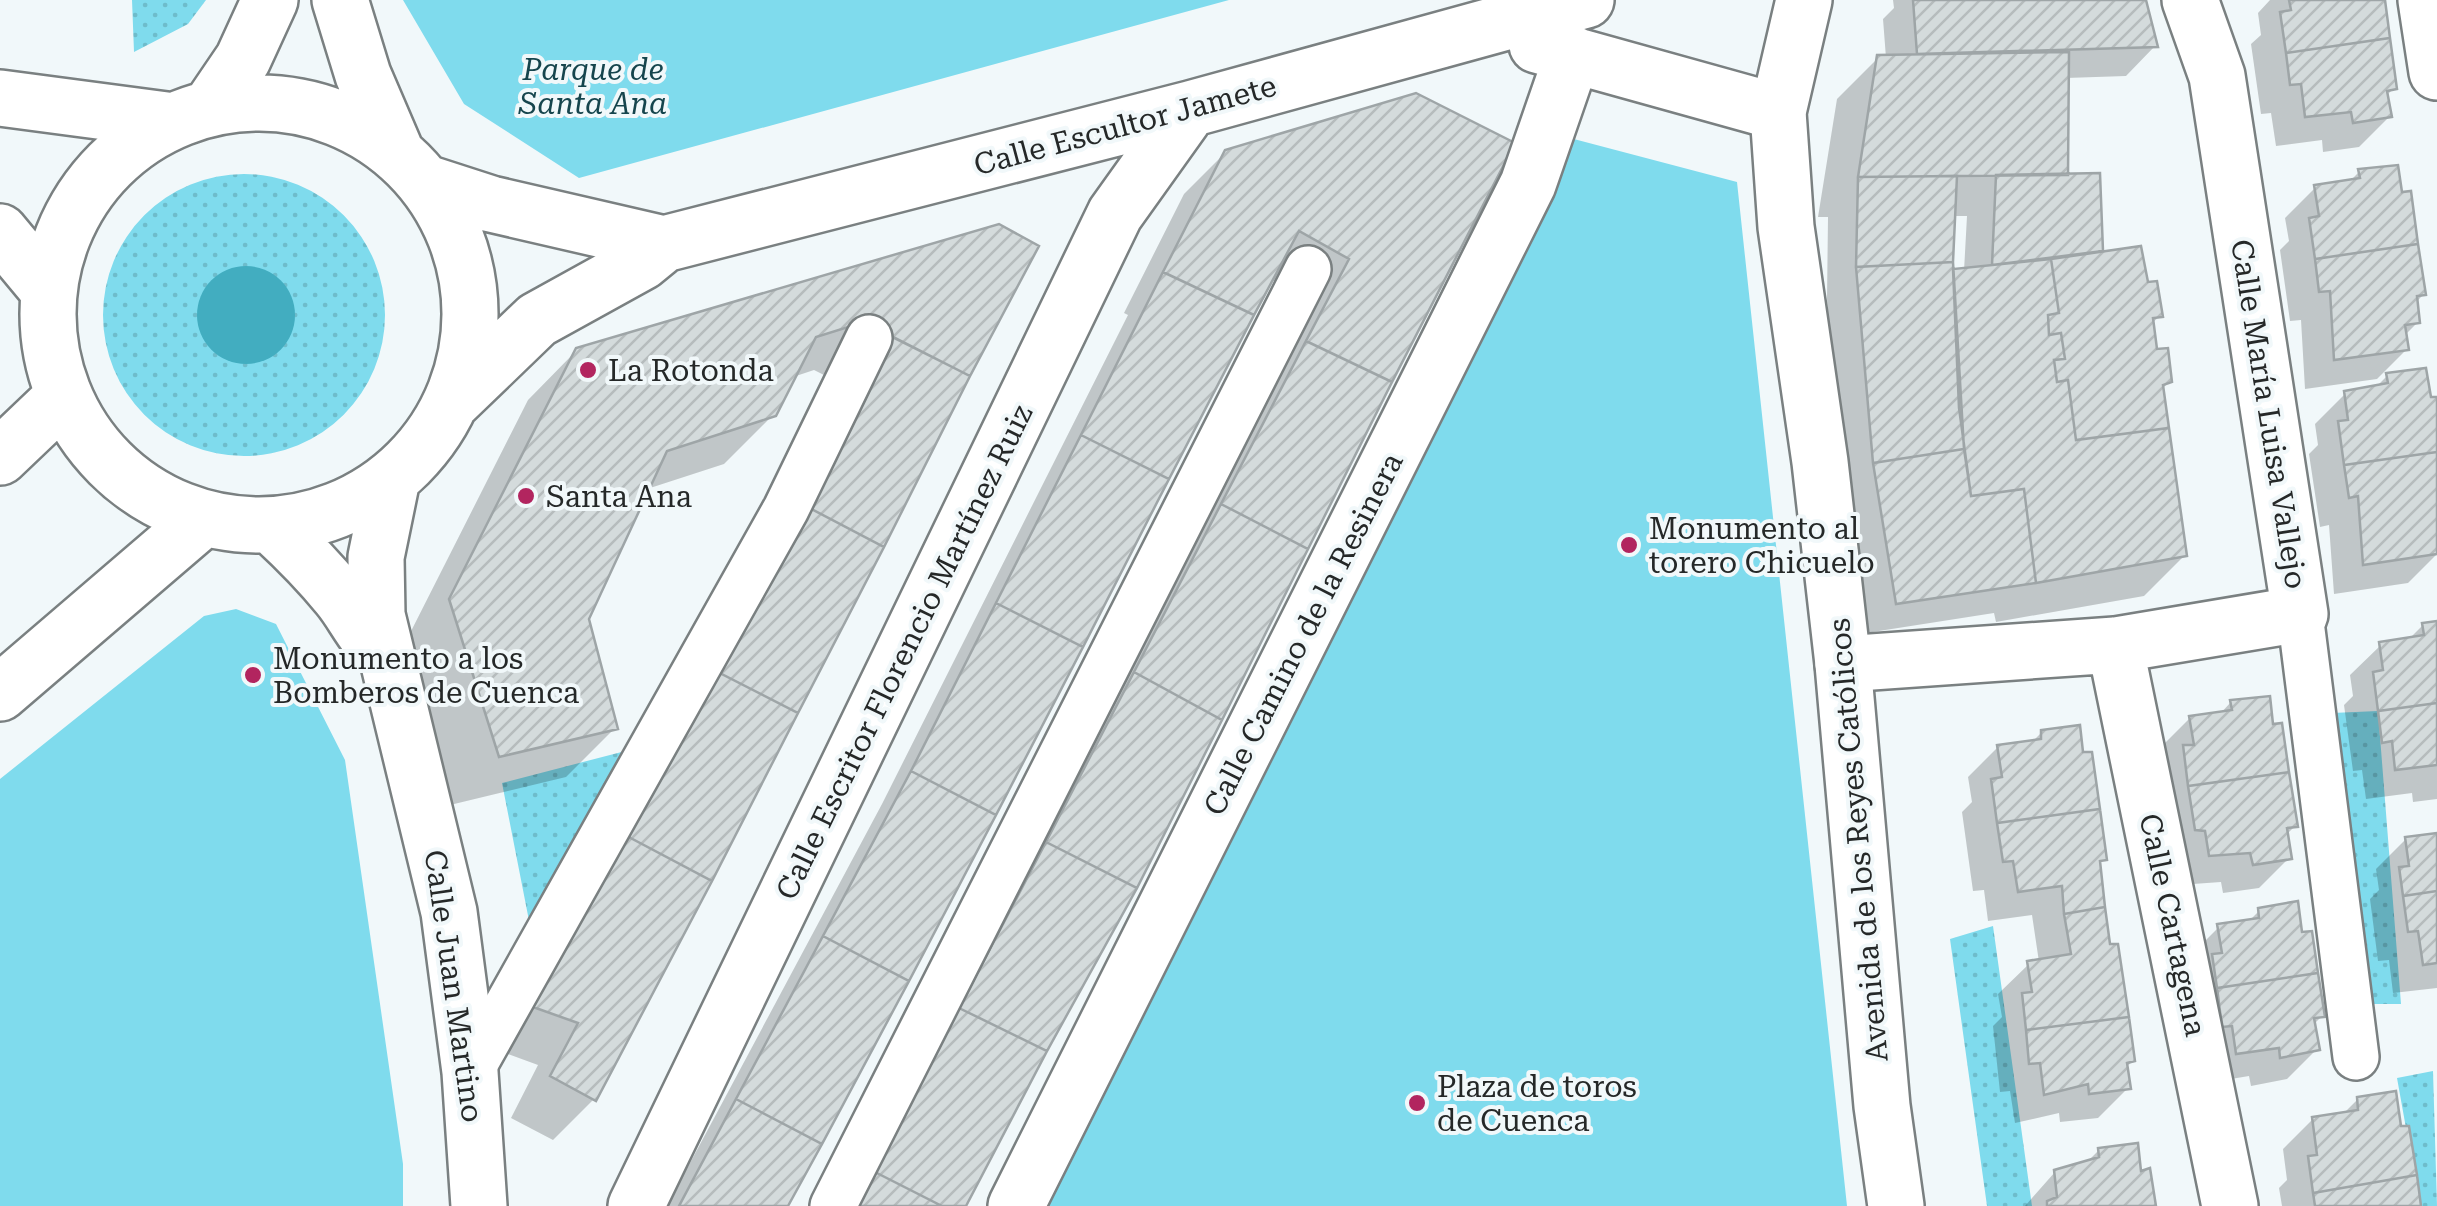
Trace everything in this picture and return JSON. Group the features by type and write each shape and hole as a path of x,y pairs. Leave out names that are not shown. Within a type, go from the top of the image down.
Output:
{"street":[{"path":"270,0 244,59 192,115 134,143 85,194 55,257 49,291 50,345 64,396 76,421 110,464 154,497 204,518 271,525 334,511 392,479 436,430 452,402 464,367 471,295 452,224 410,168 363,75 340,0"},
{"name":"Calle Escultor Jamete","path":"452,402 537,320 642,262 664,244 1190,110 1586,0"},
{"name":"Avenida de los Reyes Católicos","path":"1804,0 1778,112 1786,227 1843,664 1882,1106 1896,1206"},
{"name":"Calle María Luisa Vallejo","path":"1843,664 2115,645 2300,614 2216,76 2190,0"},
{"path":"2426,0 2437,72"},
{"path":"1476,30 1778,112"},
{"name":"Calle Camino de la Resinera","path":"1016,1206 1528,184 1573,54"},
{"path":"0,98 192,115"},
{"name":"Calle Escultor Jamete","path":"192,115 263,102 328,113 410,168 491,204 664,244"},
{"name":"Calle Escritor Florencio Martínez Ruiz","path":"636,1206 1116,214 1190,110"},
{"path":"0,232 49,291"},
{"path":"833,1206 1308,270"},
{"path":"470,1072 786,509 869,338"},
{"path":"0,457 64,396"},
{"name":"Calle Juan Martino","path":"392,479 376,557 377,615 450,912 470,1072 479,1206"},
{"path":"0,693 204,518"},
{"name":"Calle Juan Martino","path":"271,525 301,552 342,599 371,644 384,653"},
{"path":"2300,614 2356,1057"},
{"name":"Calle Cartagena","path":"2115,645 2230,1206"}],"green space":[{"path":"132,0 206,0 188,24 134,52"},
{"name":"Parque de Santa Ana","path":"403,0 1229,0 579,178 464,104"},
{"path":"1570,138 1737,182 1847,1206 1025,1206"},
{"path":"244,174 298,185 344,215 374,261 385,315 374,369 344,415 298,445 244,456 190,445 144,415 114,369 103,315 114,261 144,215 190,185"},
{"path":"236,609 276,624 345,760 403,1164 403,1206 0,1206 0,779 204,616"},
{"path":"2378,711 2401,1004 2364,1004 2332,713"},
{"path":"637,748 533,941 502,783"},
{"path":"1993,926 2032,1206 1987,1206 1950,939"},
{"path":"2433,1071 2437,1206 2420,1206 2397,1078"}],"shaded area":[{"path":"246,266 265,270 281,280 291,296 295,315 291,334 281,350 265,360 246,364 227,360 211,350 201,334 197,315 201,296 211,280 227,270"}],"building":[{"path":"1913,0 2146,0 2158,47 1917,54"},
{"path":"2289,0 2385,0 2390,38 2286,53 2280,12 2291,10"},
{"path":"2390,38 2397,89 2387,91 2392,117 2353,123 2351,112 2305,117 2301,84 2290,85 2286,53"},
{"path":"2069,52 2068,175 1858,177 1877,55"},
{"path":"1416,93 1515,143 1392,382 1306,341 1349,259 1299,231 1254,315 1163,272 1225,150"},
{"path":"2398,165 2402,192 2411,191 2418,244 2315,259 2309,218 2319,216 2314,185 2360,178 2358,169"},
{"path":"2100,173 2103,251 1992,265 1996,175"},
{"path":"1957,176 1953,262 1856,267 1858,177"},
{"path":"999,224 1039,246 970,376 864,322 816,337 776,416 667,451 589,619 618,729 499,757 449,599 576,348"},
{"path":"2418,244 2426,295 2417,296 2420,323 2405,325 2409,350 2334,360 2330,291 2319,292 2315,259"},
{"path":"2141,246 2148,282 2157,281 2163,317 2153,318 2157,349 2168,348 2172,382 2163,385 2169,428 2076,440 2068,380 2057,382 2054,360 2065,359 2061,333 2049,335 2048,315 2059,313 2051,259"},
{"path":"2051,259 2059,313 2048,315 2049,335 2061,333 2065,359 2054,360 2057,382 2068,380 2076,440 2169,428 2187,556 2036,583 2024,489 1971,496 1959,408 1953,269"},
{"path":"1953,262 1964,449 1873,463 1856,267"},
{"path":"1163,272 1254,315 1169,479 1081,435"},
{"path":"886,334 970,376 884,547 798,502"},
{"path":"1306,341 1392,382 1308,549 1221,504"},
{"path":"2426,368 2431,397 2437,397 2437,452 2344,465 2338,421 2348,420 2344,391 2388,383 2386,373"},
{"path":"1081,435 1169,479 1083,647 996,603"},
{"path":"1964,449 1971,496 2024,489 2036,583 1896,604 1873,463"},
{"path":"2437,452 2437,554 2363,565 2358,496 2349,498 2344,465"},
{"path":"798,502 884,547 798,713 710,668"},
{"path":"1221,504 1308,549 1222,720 1134,672"},
{"path":"996,603 1083,647 996,815 911,771"},
{"path":"2437,621 2437,703 2378,711 2373,672 2383,670 2379,642 2424,635 2422,623"},
{"path":"710,668 798,713 712,881 625,835"},
{"path":"1134,672 1222,720 1137,888 1046,842"},
{"path":"2270,696 2273,724 2282,723 2289,772 2188,786 2183,745 2194,745 2189,716 2232,710 2230,700"},
{"path":"2437,703 2437,765 2395,770 2392,741 2382,743 2378,711"},
{"path":"2080,725 2083,752 2092,752 2100,809 1997,823 1991,779 2002,777 1997,745 2041,739 2041,730"},
{"path":"911,771 996,815 909,981 823,936"},
{"path":"2289,772 2298,827 2287,828 2292,859 2253,865 2250,853 2209,856 2205,831 2195,830 2188,786"},
{"path":"2100,809 2107,860 2100,861 2105,907 2064,914 2062,886 2018,892 2013,861 2003,862 1997,823"},
{"path":"2437,833 2437,891 2403,896 2399,867 2409,866 2405,837"},
{"path":"625,835 712,881 596,1101 550,1076 578,1023 533,1007"},
{"path":"1046,842 1137,888 1047,1051 959,1008"},
{"path":"2437,891 2437,963 2423,965 2418,931 2408,932 2403,896"},
{"path":"2298,901 2302,932 2312,931 2318,973 2217,988 2212,954 2222,953 2217,924 2259,918 2258,908"},
{"path":"2105,907 2110,944 2118,944 2129,1017 2026,1030 2022,993 2032,992 2027,961 2071,954 2064,914"},
{"path":"823,936 909,981 822,1144 736,1099"},
{"path":"2318,973 2325,1017 2314,1018 2320,1050 2280,1058 2279,1048 2236,1054 2232,1026 2222,1027 2217,988"},
{"path":"959,1008 1047,1051 966,1206 942,1206 871,1170"},
{"path":"2129,1017 2135,1061 2127,1063 2131,1089 2089,1094 2088,1084 2044,1095 2040,1063 2029,1064 2026,1030"},
{"path":"2396,1091 2401,1126 2409,1126 2417,1175 2313,1193 2308,1156 2317,1155 2312,1117 2358,1110 2357,1097"},
{"path":"736,1099 822,1144 788,1206 679,1206"},
{"path":"2138,1143 2141,1171 2150,1168 2156,1206 2047,1206 2047,1201 2057,1197 2054,1170 2099,1157 2098,1148"},
{"path":"871,1170 942,1206 852,1206"},
{"path":"2417,1175 2421,1206 2315,1206 2313,1193"}],"place":[{"name":"La Rotonda","path":"588,370"},
{"name":"Santa Ana","path":"526,496"},
{"name":"Monumento al torero Chicuelo","path":"1629,545"},
{"name":"Monumento a los Bomberos de Cuenca","path":"253,675"},
{"name":"Plaza de toros de Cuenca","path":"1417,1103"}]}
